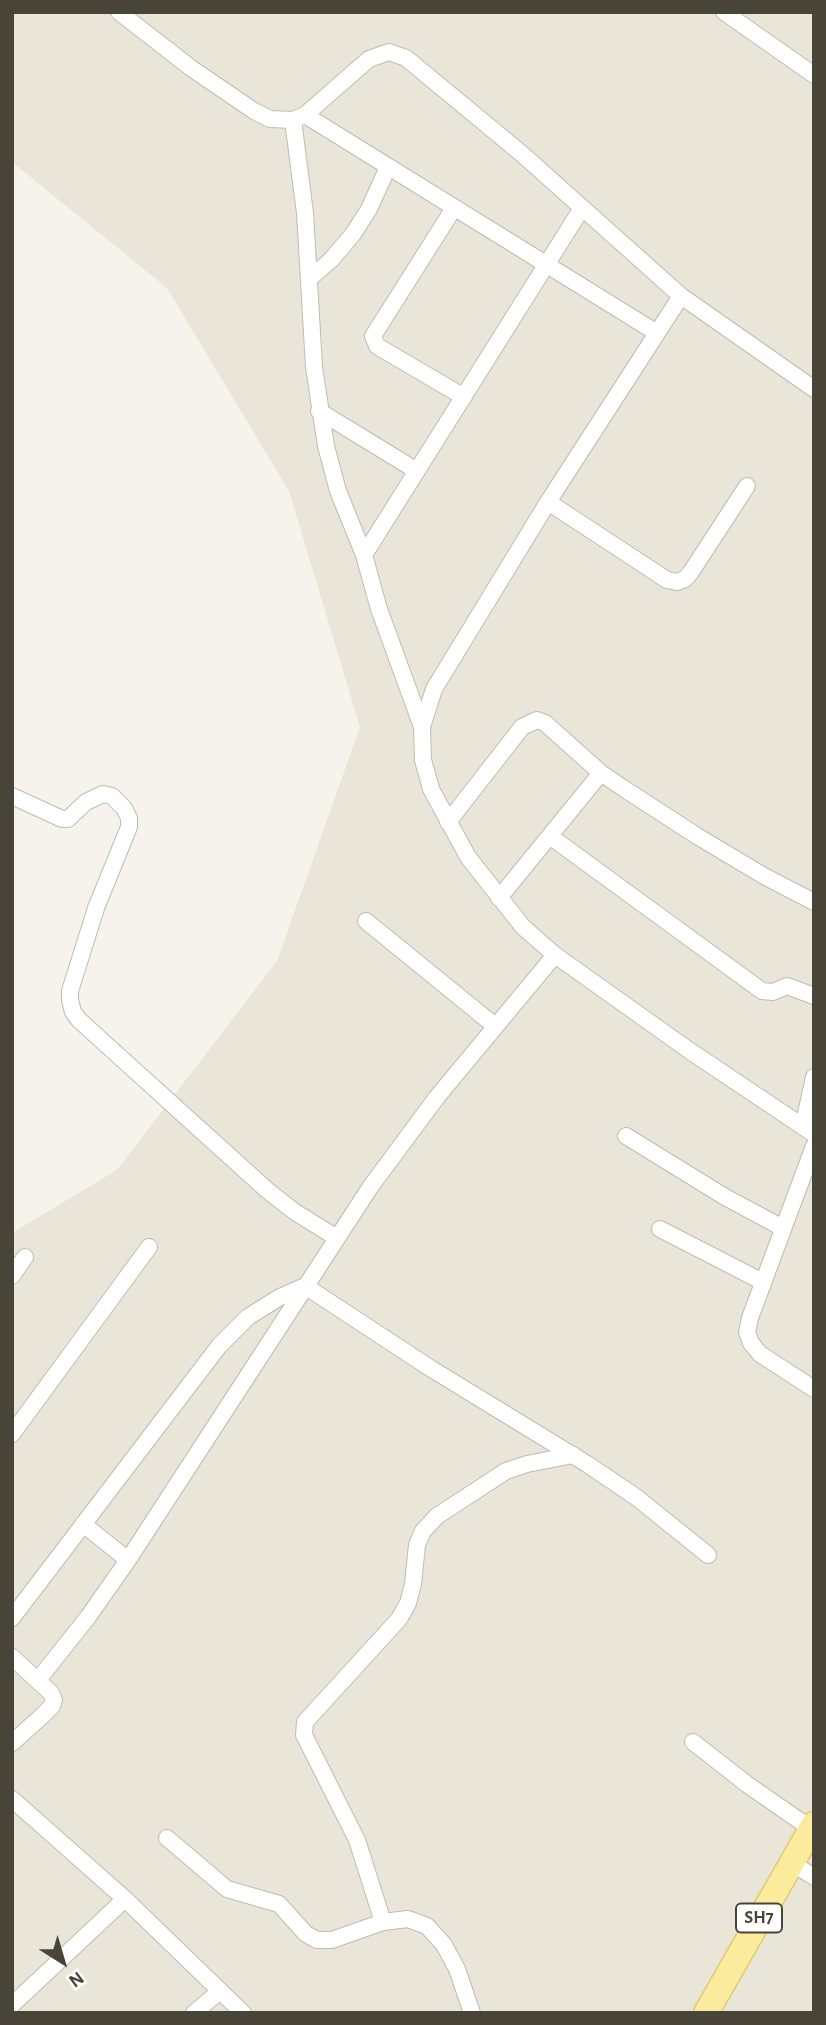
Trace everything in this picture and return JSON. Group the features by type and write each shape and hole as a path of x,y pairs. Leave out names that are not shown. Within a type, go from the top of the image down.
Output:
{"main road":[{"name":"SH7","path":"706,2013 812,1826"}],"street":[{"path":"119,12 191,68 254,111 271,119 299,118 388,167 657,333"},
{"path":"724,12 814,75"},
{"path":"299,118 369,59 389,52 406,58 681,296 814,390"},
{"path":"299,118 319,411 338,491 364,555 379,609 422,727 423,760 431,789 448,822 468,857 499,898 523,927 555,955 690,1051 808,1130 814,1077"},
{"path":"310,278 331,260 353,234 369,209 388,167"},
{"path":"454,208 373,337 377,346 464,397"},
{"path":"364,555 582,208"},
{"path":"422,727 434,689 548,502 681,296"},
{"path":"319,411 417,471"},
{"path":"548,502 667,580 677,582 685,579 691,572 747,486"},
{"path":"448,822 523,727 537,720 545,723 601,773 697,836 814,902"},
{"path":"499,898 601,773"},
{"path":"12,796 62,819 68,819 86,802 103,794 112,796 124,808 129,818 129,828 96,908 70,991 69,1000 74,1012 79,1020 268,1191 295,1212 337,1238"},
{"path":"551,837 762,990 773,992 787,986 814,996"},
{"path":"366,921 495,1026"},
{"path":"38,1680 88,1617 128,1560 371,1186 428,1108 555,955"},
{"path":"626,1136 725,1197 783,1228"},
{"path":"814,1146 747,1332 751,1343 760,1354 814,1389"},
{"path":"660,1228 763,1282"},
{"path":"12,1434 149,1247"},
{"path":"12,1276 26,1257"},
{"path":"305,1286 636,1497 708,1555"},
{"path":"12,1618 219,1346 248,1317 279,1297 305,1286"},
{"path":"383,1922 357,1840 304,1735 305,1722 399,1619 408,1603 413,1584 417,1545 423,1531 437,1516 506,1471 573,1455"},
{"path":"83,1524 128,1560"},
{"path":"12,1743 54,1700 51,1693 13,1658"},
{"path":"693,1742 748,1785 812,1826"},
{"path":"12,1799 125,1899 243,2013"},
{"path":"167,1838 227,1889 279,1905 306,1934 317,1940 332,1940 383,1922 408,1919 427,1926 451,1957 472,2013"},
{"path":"790,1862 814,1877"},
{"path":"12,2005 125,1899"},
{"path":"194,2013 220,1991"}],"shaded area":[{"path":"12,12 814,12 814,2013 12,2013 12,1233 117,1170 277,961 360,727 289,491 167,288 12,162"}]}
